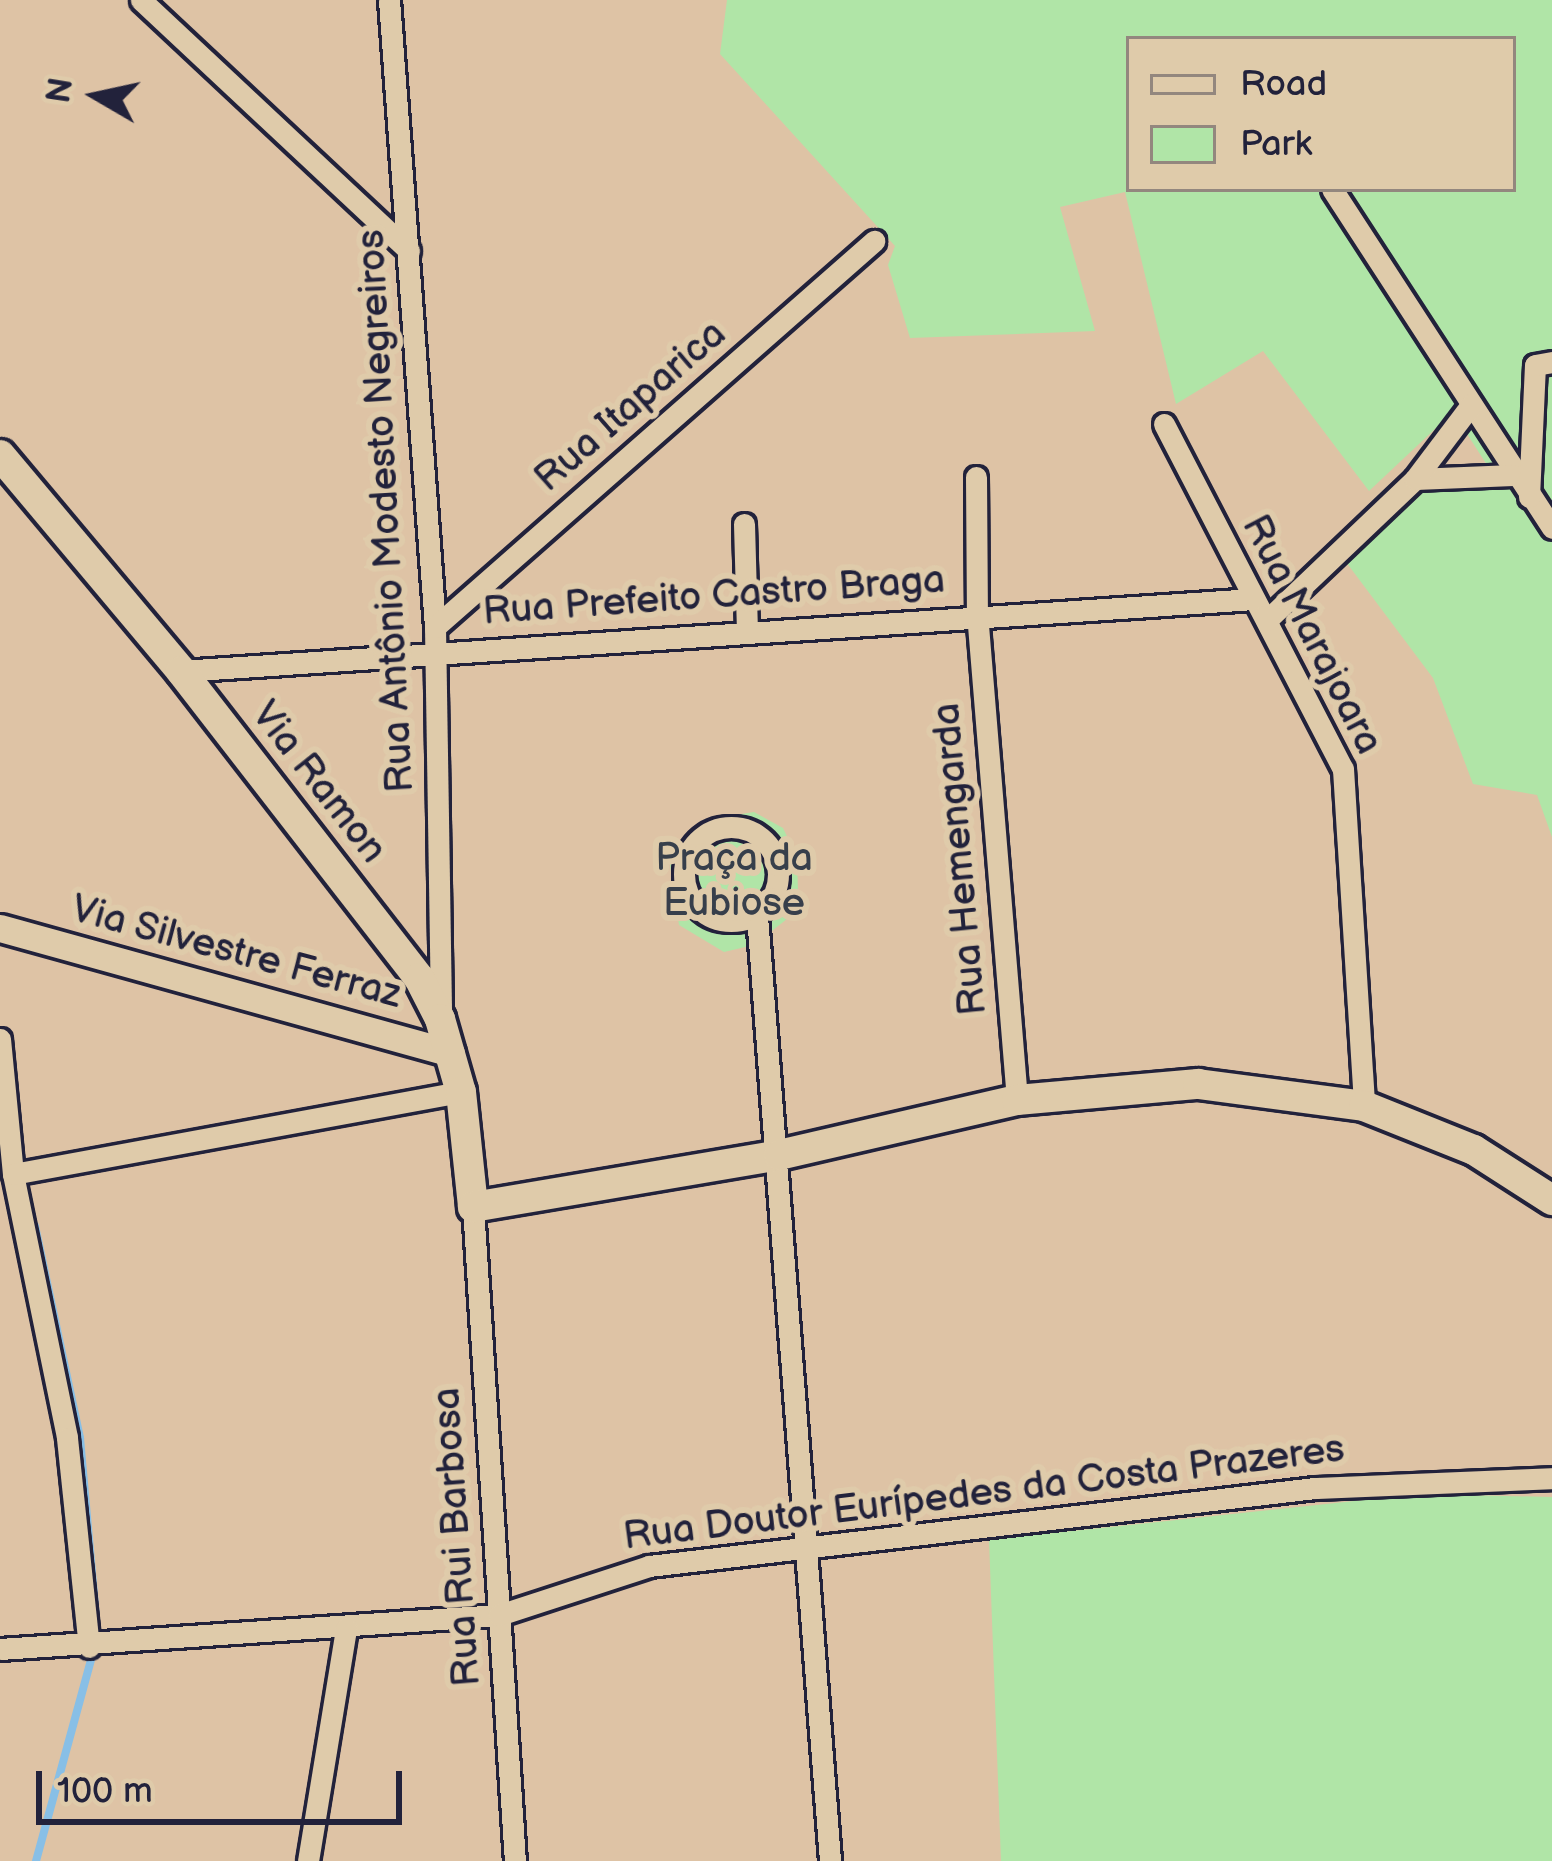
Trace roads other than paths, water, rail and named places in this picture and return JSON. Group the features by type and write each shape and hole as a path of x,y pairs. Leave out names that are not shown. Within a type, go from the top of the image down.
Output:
{"main road":[{"name":"Via Ramon","path":"1,455 181,671 381,926 440,1019 461,1092 473,1208"},
{"path":"473,1208 779,1155 1017,1100 1198,1084 1364,1106 1474,1150 1552,1200"}],"street":[{"path":"141,0 409,251"},
{"name":"Rua Antônio Modesto Negreiros","path":"389,0 435,627 440,1019"},
{"path":"1334,192 1513,475 1552,528"},
{"name":"Rua Itaparica","path":"435,627 874,241"},
{"path":"1529,496 1535,365 1552,362"},
{"path":"1267,620 1415,479 1471,405"},
{"name":"Rua Marajoara","path":"1164,424 1326,731 1349,796 1364,1106"},
{"path":"1415,479 1513,475"},
{"name":"Rua Hemengarda","path":"976,477 977,613 1017,1100"},
{"path":"744,524 747,629"},
{"name":"Rua Prefeito Castro Braga","path":"181,671 977,613 1253,599"},
{"path":"757,916 720,920 690,899 683,875 689,850 706,833 730,825 755,831 772,849 780,873 774,897 757,916 810,1552 830,1861"},
{"name":"Via Silvestre Ferraz","path":"0,928 452,1053"},
{"path":"1,1052 13,1174 67,1438 89,1647"},
{"path":"13,1174 461,1092"},
{"name":"Rua Rui Barbosa","path":"473,1208 515,1861"},
{"name":"Rua Doutor Eurípedes da Costa Prazeres","path":"0,1648 89,1647 499,1615 649,1566 810,1552 1315,1489 1552,1478"},
{"path":"308,1861 346,1628"}],"waterway":[{"path":"35,1226 80,1438 96,1616"},
{"path":"36,1861 94,1649"}],"park label":[{"name":"Praça da Eubiose","path":"734,882"}]}
